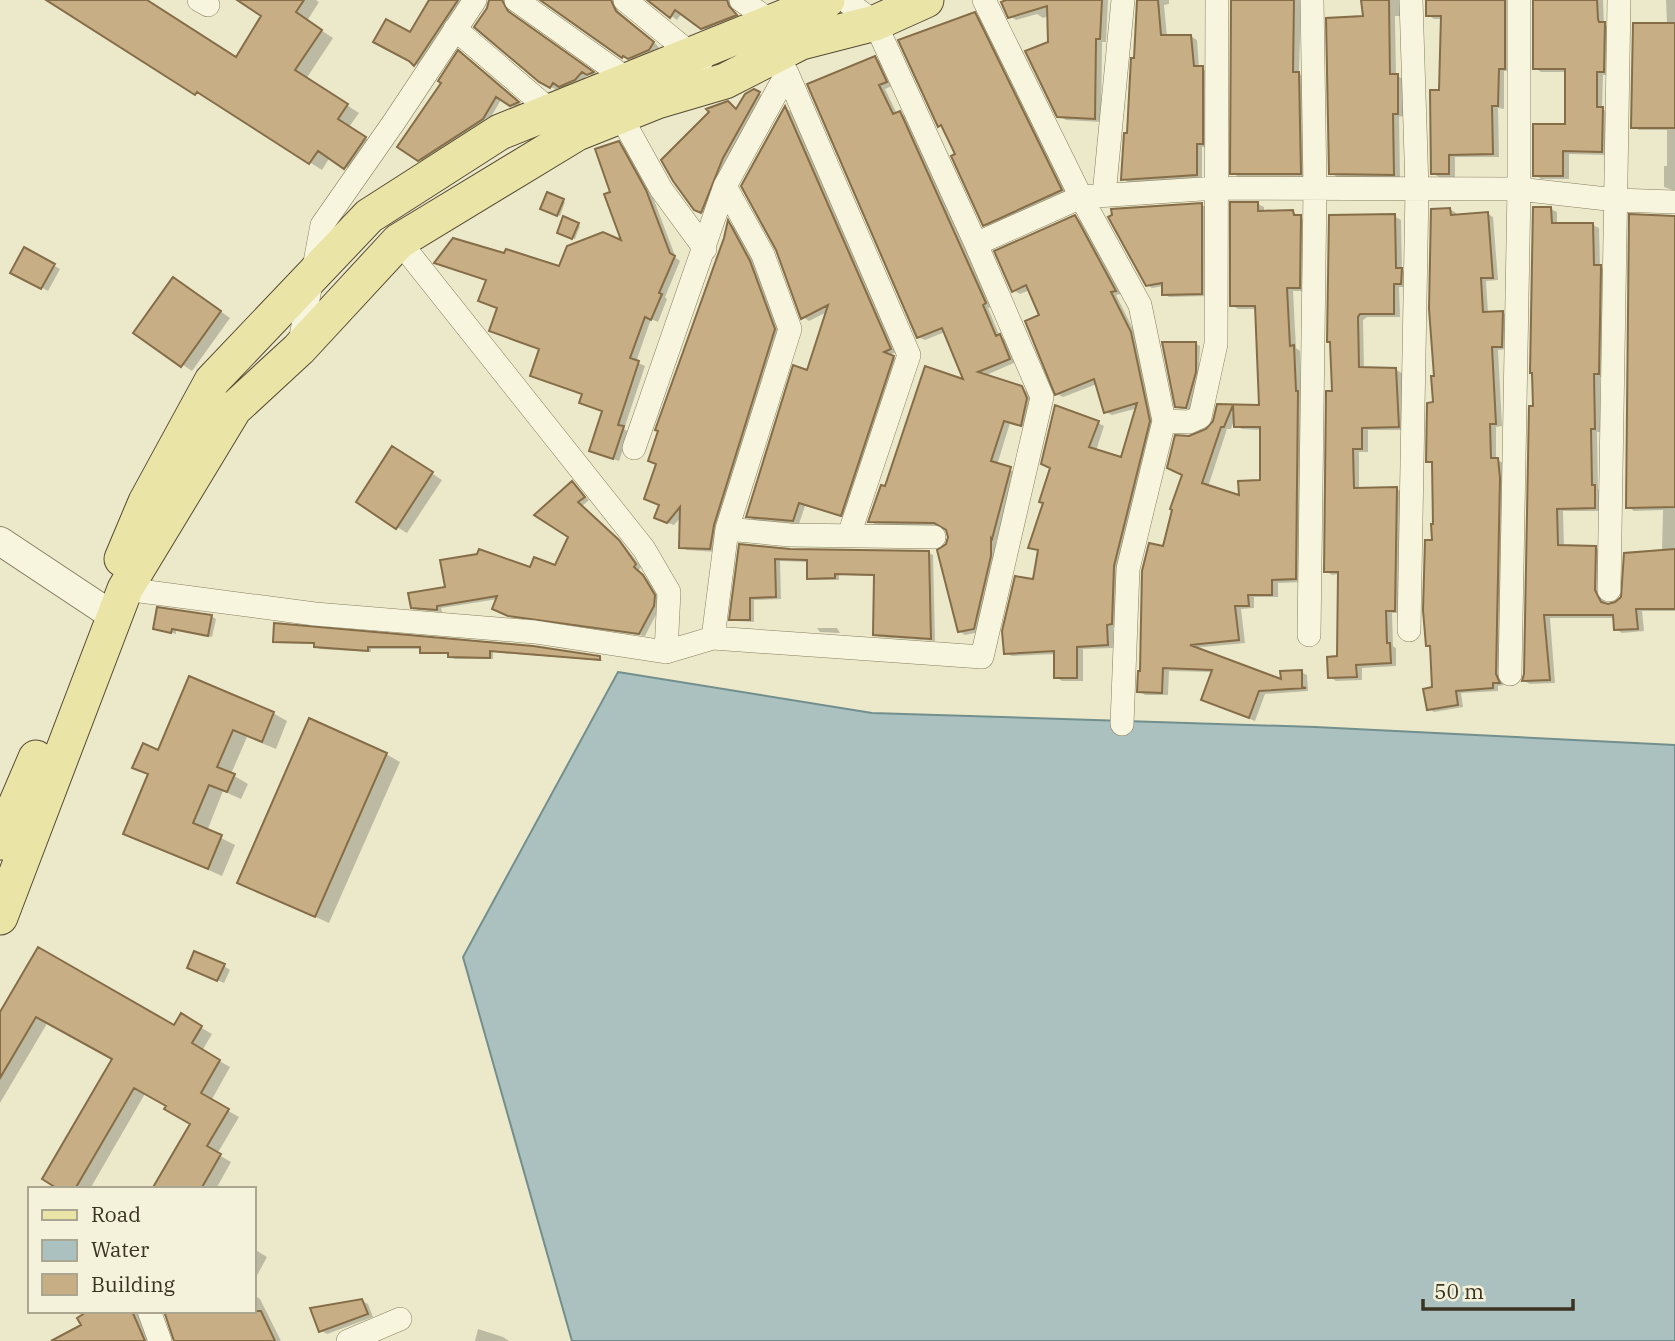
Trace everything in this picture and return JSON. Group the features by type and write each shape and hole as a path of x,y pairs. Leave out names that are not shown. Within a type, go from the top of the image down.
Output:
{"main road":[{"path":"0,842 113,604 234,409 299,349 399,241 564,122 629,80 827,0"},
{"path":"0,918 113,604 146,502 212,381 369,216 500,132 620,115 725,81 875,23 926,0"}],"street":[{"path":"299,349 322,225 475,0"},
{"path":"516,0 657,101"},
{"path":"625,0 725,81"},
{"path":"741,0 772,22 909,355 849,535"},
{"path":"0,541 113,604 315,614 535,632 666,652 713,638 982,657 1042,397 976,244 875,23 845,0"},
{"path":"984,0 1092,196 1140,305 1164,421 1128,569 1122,724"},
{"path":"1092,196 1123,0"},
{"path":"1164,421 1189,422 1200,417 1216,344 1217,0"},
{"path":"1309,635 1315,188 1312,0"},
{"path":"1409,630 1417,189 1411,0"},
{"path":"1510,674 1519,189 1519,0"},
{"path":"1609,590 1619,0"},
{"path":"455,29 564,122"},
{"path":"634,448 725,186 788,57"},
{"path":"620,115 662,189 705,249"},
{"path":"713,638 727,529 790,329 763,255 725,186"},
{"path":"976,244 1092,196 1217,188 1519,189 1616,200 1675,202"},
{"path":"399,241 644,549 669,592 666,652"},
{"path":"727,529 790,535 933,537"},
{"path":"150,1313 160,1341"},
{"path":"348,1341 400,1319"}],"water":[{"path":"618,672 872,713 1315,727 1675,745 1675,1341 572,1341 463,957"}],"building":[{"path":"46,0 147,0 236,57 261,16 237,0 304,0 296,12 322,30 295,70 348,104 338,119 366,137 344,169 318,151 309,164"},
{"path":"429,0 458,0 414,66 373,42 386,19 410,32"},
{"path":"489,0 502,0 508,11 594,72 587,75 582,72 575,80 559,87 553,83 550,88 539,82 474,27 487,8"},
{"path":"540,0 611,0 616,11 654,42 649,50 628,59 623,56 622,58"},
{"path":"647,0 727,0 737,15 701,29 675,10 670,18"},
{"path":"1102,0 1100,39 1096,39 1095,119 1057,117 1025,51 1048,42 1047,6 1008,18 1001,2"},
{"path":"1137,0 1158,0 1161,35 1191,35 1194,66 1203,66 1203,144 1197,144 1197,175 1121,180 1124,133 1127,133 1131,58 1134,58"},
{"path":"1231,0 1294,0 1293,72 1299,72 1301,174 1230,174"},
{"path":"1361,0 1389,0 1390,74 1398,74 1398,114 1393,114 1394,175 1329,174 1326,18 1363,16"},
{"path":"1426,0 1505,0 1505,69 1499,69 1498,106 1492,106 1493,154 1449,155 1449,174 1431,174 1430,90 1439,90 1441,16 1426,16"},
{"path":"1533,0 1597,0 1599,22 1605,22 1604,72 1597,72 1597,107 1603,107 1602,152 1563,151 1563,176 1533,176 1533,124 1565,124 1565,69 1533,69"},
{"path":"975,12 1062,190 983,226 951,156 955,154 941,125 938,127 898,40"},
{"path":"1633,23 1675,23 1675,128 1631,128"},
{"path":"458,50 519,102 510,106 496,97 483,119 418,161 397,147 441,83 438,81"},
{"path":"875,56 887,82 879,85 893,114 900,111 986,303 983,305 996,336 1000,334 1010,359 978,372 1022,386 1027,398 1021,426 1004,421 991,461 1011,467 991,538 991,556 974,629 958,632 937,550 946,544 946,530 934,523 868,522 881,485 885,486 925,366 963,379 942,328 917,338 807,84"},
{"path":"754,89 760,92 723,158 701,213 694,210 661,160 709,112 706,109 728,101 736,109 745,94"},
{"path":"785,106 891,349 884,352 894,356 841,516 799,503 793,521 746,517 793,365 807,370 828,305 801,319 776,250 741,186"},
{"path":"619,141 646,190 670,253 675,256 651,320 645,317 630,358 639,361 618,425 624,426 613,459 589,451 602,411 579,403 582,394 530,376 539,349 489,331 497,308 478,301 486,280 434,263 453,238 504,253 506,249 559,266 567,246 603,232 621,240 604,194 610,192 595,149"},
{"path":"547,192 564,199 557,216 540,209"},
{"path":"1230,202 1258,202 1258,211 1293,210 1294,215 1301,215 1300,288 1287,288 1290,346 1294,345 1298,391 1296,579 1272,580 1272,595 1248,595 1249,606 1235,606 1239,640 1190,645 1281,679 1280,671 1302,670 1302,687 1306,688 1259,691 1249,718 1201,700 1212,670 1163,668 1162,693 1137,692 1140,671 1142,571 1149,543 1163,546 1172,510 1170,509 1182,475 1167,468 1175,435 1189,436 1206,429 1213,421 1217,404 1259,405 1255,306 1230,306","holes":["1233,405 1234,427 1260,427 1260,480 1238,481 1239,495 1202,483 1221,427 1224,427"]},
{"path":"1202,203 1202,294 1162,295 1162,283 1146,286 1108,217 1112,215 1111,209"},
{"path":"1533,207 1551,207 1552,223 1593,223 1594,265 1601,265 1599,374 1594,374 1595,429 1591,429 1595,508 1557,509 1558,545 1596,546 1595,590 1601,602 1608,604 1621,597 1624,553 1675,549 1675,609 1636,609 1638,629 1614,630 1613,615 1544,615 1550,680 1522,681 1529,406 1533,406 1530,373"},
{"path":"1450,208 1451,215 1488,212 1493,278 1481,278 1483,312 1503,311 1502,347 1492,347 1496,424 1490,424 1491,458 1498,458 1500,478 1496,674 1500,683 1493,683 1493,688 1456,691 1458,705 1427,710 1423,689 1432,687 1430,646 1426,646 1423,610 1425,540 1432,540 1433,524 1432,462 1426,462 1427,403 1433,402 1431,376 1434,376 1429,309 1431,209"},
{"path":"1395,214 1396,268 1402,268 1401,284 1394,284 1394,314 1360,314 1358,317 1359,367 1396,368 1399,427 1362,428 1362,449 1353,449 1354,488 1397,487 1395,611 1386,611 1391,663 1356,665 1357,677 1328,678 1327,657 1337,656 1338,572 1324,572 1326,391 1332,391 1330,342 1327,342 1329,215"},
{"path":"1629,214 1675,216 1675,507 1626,508"},
{"path":"1075,215 1116,291 1111,292 1131,332 1150,421 1114,566 1112,624 1107,625 1108,645 1077,647 1077,678 1054,678 1054,651 1004,654 1002,631 1015,576 1033,579 1038,550 1028,548 1043,503 1039,502 1050,468 1041,464 1055,405 1099,421 1089,447 1121,457 1137,403 1104,413 1094,379 1055,395 1025,321 1039,315 1026,285 1012,292 994,251"},
{"path":"563,216 579,223 572,239 557,233"},
{"path":"728,220 750,261 775,329 714,525 710,549 679,548 680,507 667,523 654,518 659,505 644,499 656,464 648,461 658,431 655,430 724,238"},
{"path":"24,247 55,264 41,289 10,273"},
{"path":"173,277 221,311 181,367 133,333"},
{"path":"1162,342 1196,342 1196,372 1186,408 1175,407"},
{"path":"392,446 433,472 396,529 356,502"},
{"path":"572,481 585,497 578,502 619,540 636,564 634,567 643,575 655,595 654,606 639,634 508,616 492,609 497,596 437,606 437,610 411,608 408,593 445,587 440,560 477,554 479,549 530,567 534,557 555,565 568,537 534,515"},
{"path":"739,544 790,549 929,551 931,639 873,635 874,575 835,574 835,578 807,579 807,560 775,559 776,597 750,598 750,620 729,620"},
{"path":"157,607 212,615 208,636 172,629 171,633 153,629"},
{"path":"274,623 533,646 600,656 600,660 490,651 490,658 448,657 448,653 420,653 420,647 368,647 368,651 314,647 314,643 273,642"},
{"path":"189,676 274,712 262,742 233,730 217,767 235,774 227,792 209,785 193,823 222,835 208,869 123,834 148,774 132,768 143,743 158,750"},
{"path":"309,718 387,753 315,917 237,883"},
{"path":"38,947 174,1025 181,1013 202,1026 192,1043 220,1060 201,1093 229,1109 207,1146 221,1154 202,1187 153,1187 190,1124 164,1109 166,1106 134,1088 76,1187 55,1187 42,1179 112,1059 36,1017 0,1078 0,1012"},
{"path":"194,951 225,964 217,981 187,968"},
{"path":"362,1299 368,1314 319,1332 310,1308"},
{"path":"261,1311 275,1341 174,1341 165,1313"},
{"path":"85,1313 133,1313 145,1341 51,1341 81,1325 77,1318"}]}
